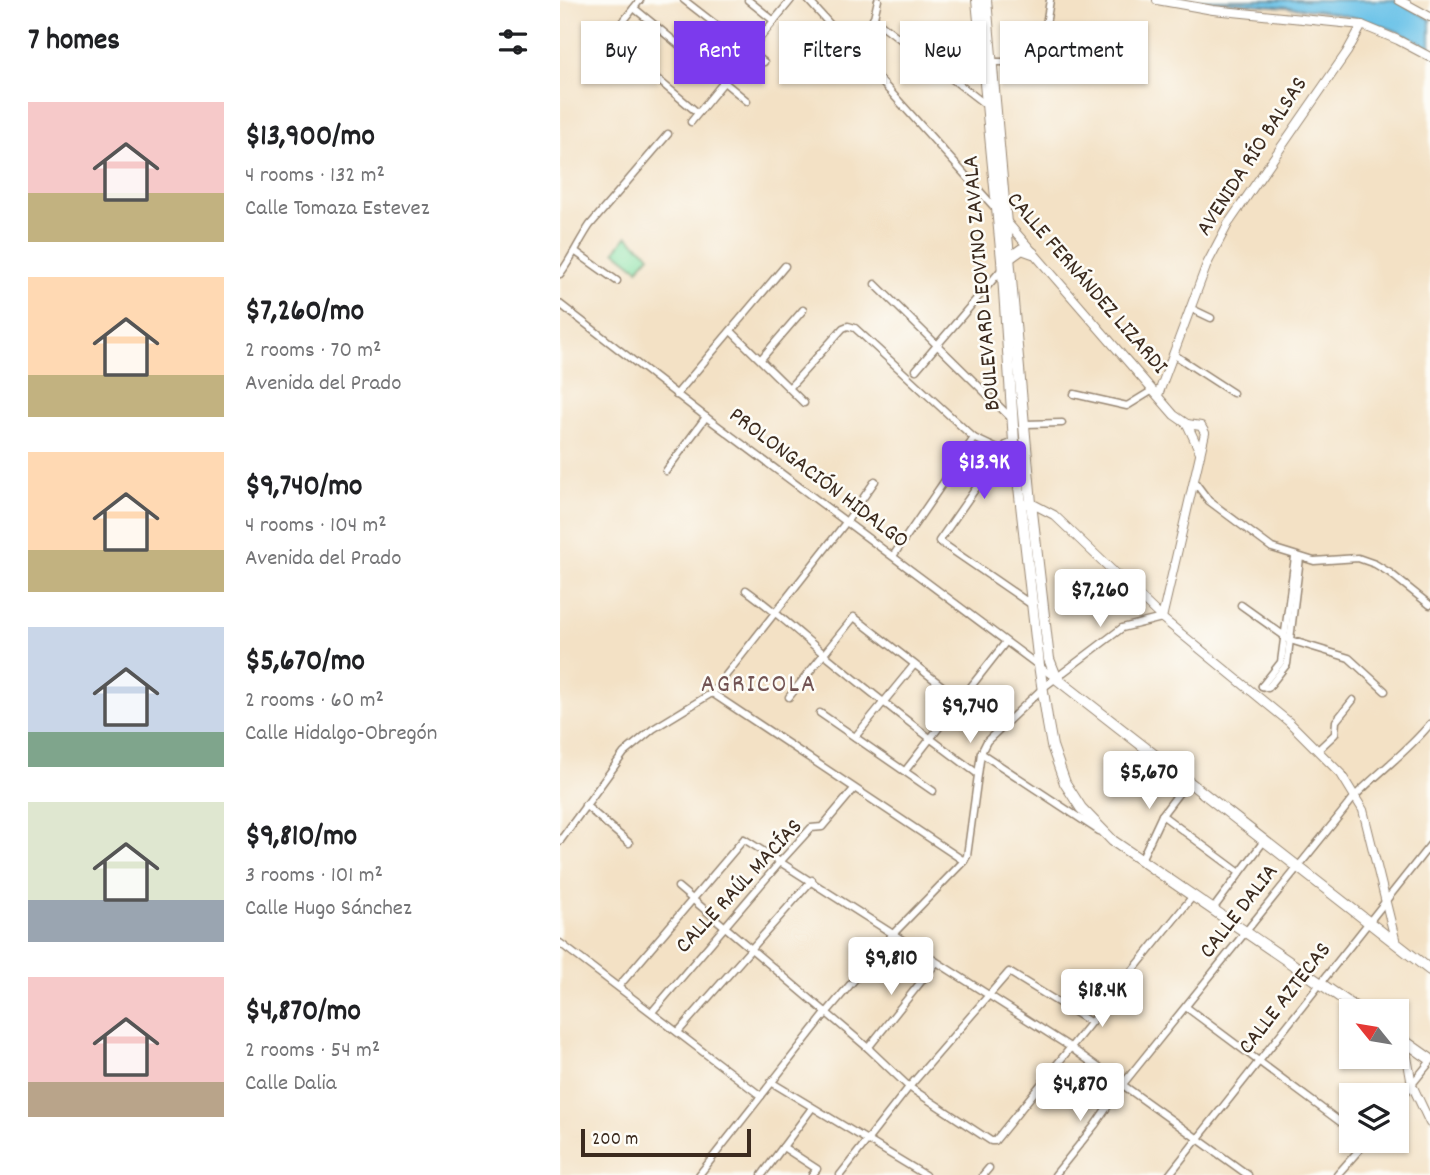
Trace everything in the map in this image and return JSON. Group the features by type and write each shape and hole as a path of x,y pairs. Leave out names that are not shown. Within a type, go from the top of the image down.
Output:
{"main road":[{"name":"BOULEVARD LEOVINO ZAVALA","path":"977,0 988,62 1007,224 1005,262 1020,506 1049,659 1057,679"},
{"name":"BOULEVARD LEOVINO ZAVALA","path":"986,0 986,105 996,209 1025,424 1036,592 1032,605 1052,746 1065,783 1081,808 1113,841 1343,999"},
{"path":"1005,262 1022,249 1033,253"},
{"path":"1057,679 1430,970"},
{"path":"1409,1045 1430,1060"}],"street":[{"path":"624,21 640,0"},
{"path":"684,0 710,21"},
{"path":"748,0 774,21"},
{"path":"765,31 791,0"},
{"name":"CALLE FERNÁNDEZ LIZARDI","path":"808,0 827,21"},
{"path":"872,21 878,0"},
{"path":"988,62 1040,62 1050,0"},
{"path":"1157,0 1213,10 1362,25 1430,57"},
{"path":"1399,0 1430,17"},
{"path":"634,8 674,41"},
{"path":"873,18 986,105"},
{"name":"AVENIDA RÍO BALSAS","path":"1156,392 1207,264 1228,224 1347,52 1362,25"},
{"path":"660,81 698,113"},
{"path":"691,122 721,84"},
{"path":"726,84 747,101"},
{"name":"CALLE FERNÁNDEZ LIZARDI","path":"885,84 1174,415 1187,424"},
{"path":"560,274 576,252 590,225 668,134"},
{"path":"576,252 618,281"},
{"path":"916,370 1005,262"},
{"path":"676,395 785,266"},
{"path":"875,284 1014,421"},
{"name":"PROLONGACIÓN HIDALGO","path":"560,304 676,395 847,521 1005,643 1057,679"},
{"path":"1190,308 1211,318"},
{"path":"761,359 803,310"},
{"path":"790,387 843,328 855,328 974,438 1002,451"},
{"path":"731,331 804,403"},
{"path":"1173,354 1233,393"},
{"path":"1074,394 1127,406 1156,392"},
{"path":"666,471 706,417"},
{"path":"1025,424 1062,423"},
{"path":"1162,618 1205,433 1201,426 1187,424"},
{"path":"1187,424 1200,452"},
{"path":"893,556 974,438"},
{"path":"1014,442 1006,445 939,541 1032,605"},
{"path":"560,841 624,753 639,739 712,693 847,521 875,481"},
{"path":"1194,481 1209,501 1272,548 1314,561 1358,558 1375,564 1430,605"},
{"path":"1020,506 1031,503 1054,515 1162,618 1289,722 1341,774 1363,810 1396,943"},
{"path":"1287,638 1287,664 1266,689 1262,686 1281,662 1287,638 1298,557"},
{"path":"746,590 978,774"},
{"path":"1241,605 1287,638 1349,657 1385,691"},
{"path":"789,697 854,617 959,699"},
{"path":"699,1175 827,1012 893,934 964,861 967,856 981,753 987,741 1044,687 1122,628 1162,618"},
{"path":"905,771 1005,643"},
{"path":"855,737 914,665"},
{"path":"712,693 964,861"},
{"path":"1318,750 1335,734 1336,720 1353,700"},
{"path":"820,713 933,791"},
{"name":"CALLE DALIA","path":"1055,1175 1096,1125 1124,1084 1356,795 1380,771 1414,744 1430,724"},
{"path":"981,753 1113,841"},
{"path":"1141,860 1162,815 1188,781"},
{"name":"CALLE RAÚL MACÍAS","path":"652,1012 781,861 811,828 822,827 854,789"},
{"path":"585,805 629,843"},
{"path":"1162,815 1240,873"},
{"path":"619,986 744,839 1070,1047 1248,1175"},
{"path":"1213,909 1264,841"},
{"name":"CALLE AZTECAS","path":"1169,1175 1430,845"},
{"path":"678,1032 812,880"},
{"path":"678,887 827,1012 909,1087 990,1141 995,1141 1193,896"},
{"path":"560,943 761,1096"},
{"path":"868,1048 936,963"},
{"path":"840,1175 909,1087 1009,972 1090,1022"},
{"path":"1186,1007 1339,1121"},
{"path":"1409,1089 1430,1060"},
{"path":"1408,1069 1412,1085 1430,1123"},
{"path":"771,1082 914,1172 925,1175"},
{"path":"762,1175 812,1108"},
{"path":"783,1147 817,1169 813,1175"},
{"path":"1342,1173 1357,1153"},
{"path":"983,1175 989,1168"}],"green space":[{"path":"627,236 650,255 638,269 615,251"}],"water":[{"path":"1197,0 1395,0 1430,19 1430,48 1375,23 1317,10"}],"district":[{"name":"AGRICOLA","path":"759,685"}]}
